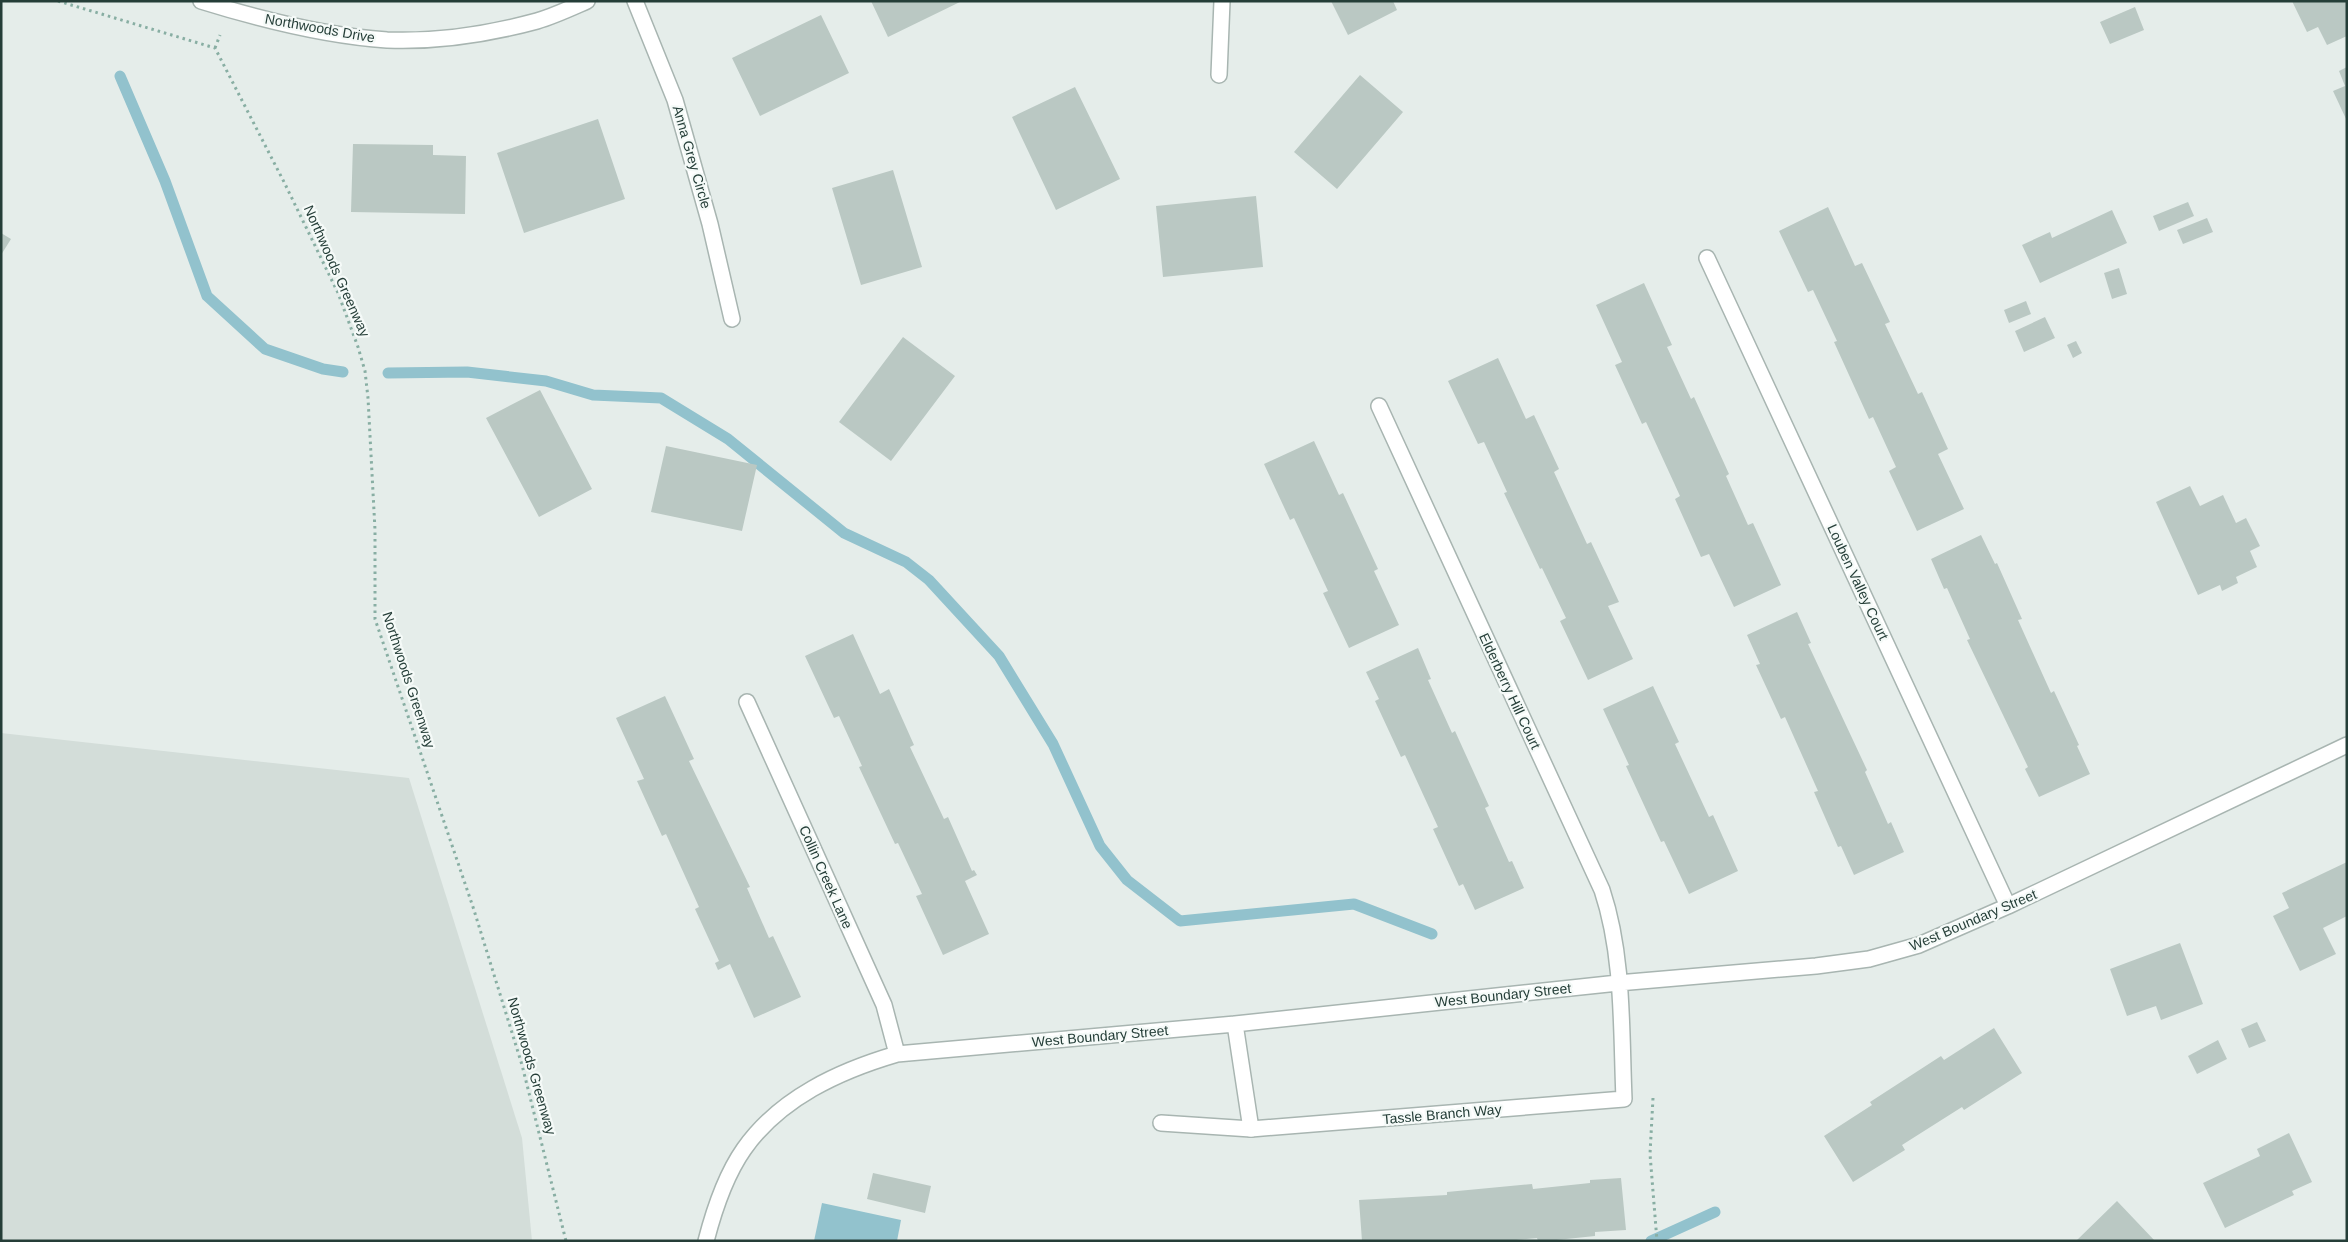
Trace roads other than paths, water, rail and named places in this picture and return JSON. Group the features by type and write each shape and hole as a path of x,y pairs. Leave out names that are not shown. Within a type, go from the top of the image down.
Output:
{"street":[{"name":"Northwoods Drive","path":"201,1 242,14 339,34 395,40 437,39 488,33 539,20 587,1"},
{"name":"Anna Grey Circle","path":"635,1 675,100 708,215 732,319"},
{"path":"1219,75 1222,1"},
{"name":"Louben Valley Court","path":"1708,258 2008,906"},
{"name":"Elderberry Hill Court","path":"1379,406 1602,890 1611,916 1618,983"},
{"name":"Collin Creek Lane","path":"747,702 884,1005 897,1054"},
{"name":"West Boundary Street","path":"706,1241 712,1217 728,1177 744,1149 763,1127 793,1101 815,1086 846,1071 897,1054 1235,1024 1618,983 1816,966 1869,959 1919,945 2008,906 2347,746"},
{"name":"Tassle Branch Way","path":"1251,1129 1624,1099 1618,983"},
{"path":"1160,1123 1251,1129 1235,1024"}],"water":[{"path":"822,1203 901,1220 897,1241 814,1241"}],"waterway":[{"path":"120,76 165,181 207,296 265,349 323,369 343,372"},
{"path":"388,373 467,372 546,381 593,395 661,398 728,439 844,533 906,562 929,580 999,656 1053,744 1100,846 1127,880 1180,921 1354,904 1432,934"},
{"path":"1651,1241 1715,1212"}]}
